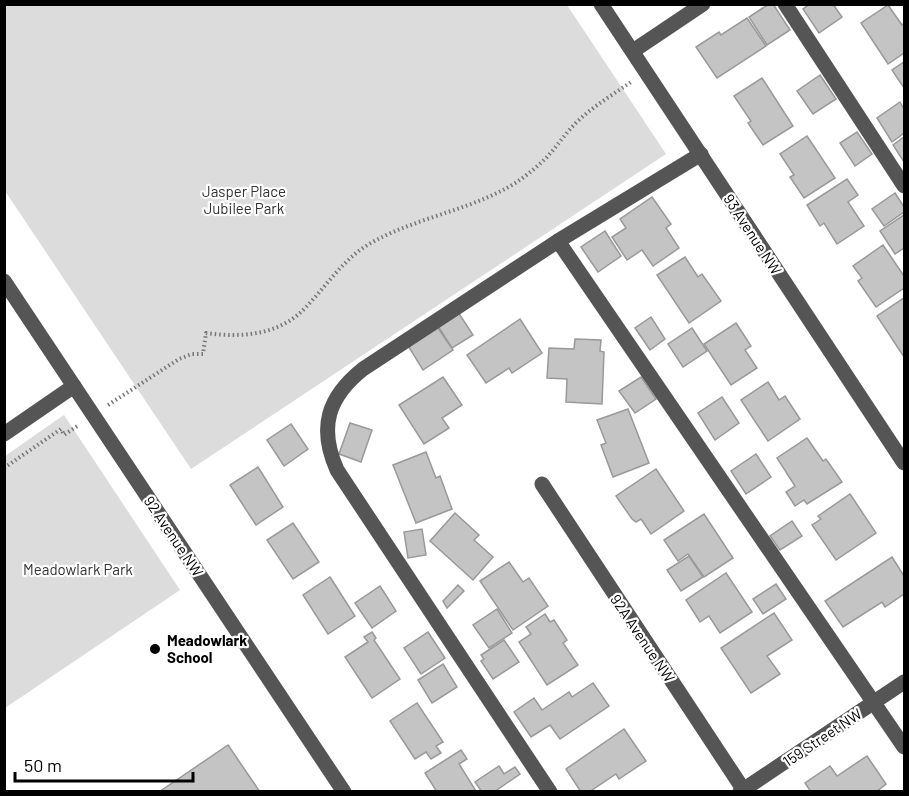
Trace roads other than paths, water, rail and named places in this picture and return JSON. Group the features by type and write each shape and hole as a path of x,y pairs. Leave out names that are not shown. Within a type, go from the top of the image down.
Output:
{"street":[{"name":"93 Avenue NW","path":"601,4 904,463"},
{"path":"633,51 703,4"},
{"path":"785,4 904,186"},
{"path":"550,792 336,470 327,445 332,406 346,382 363,369 558,241 700,154"},
{"path":"558,241 904,747"},
{"name":"92 Avenue NW","path":"4,281 344,792"},
{"path":"4,434 74,386"},
{"name":"92A Avenue NW","path":"542,484 743,791"},
{"name":"159 Street NW","path":"743,791 904,682"}],"place":[{"name":"Meadowlark School","path":"155,649"}],"park label":[{"name":"Jasper Place Jubilee Park","path":"244,200"},
{"name":"Meadowlark Park","path":"78,569"}]}
